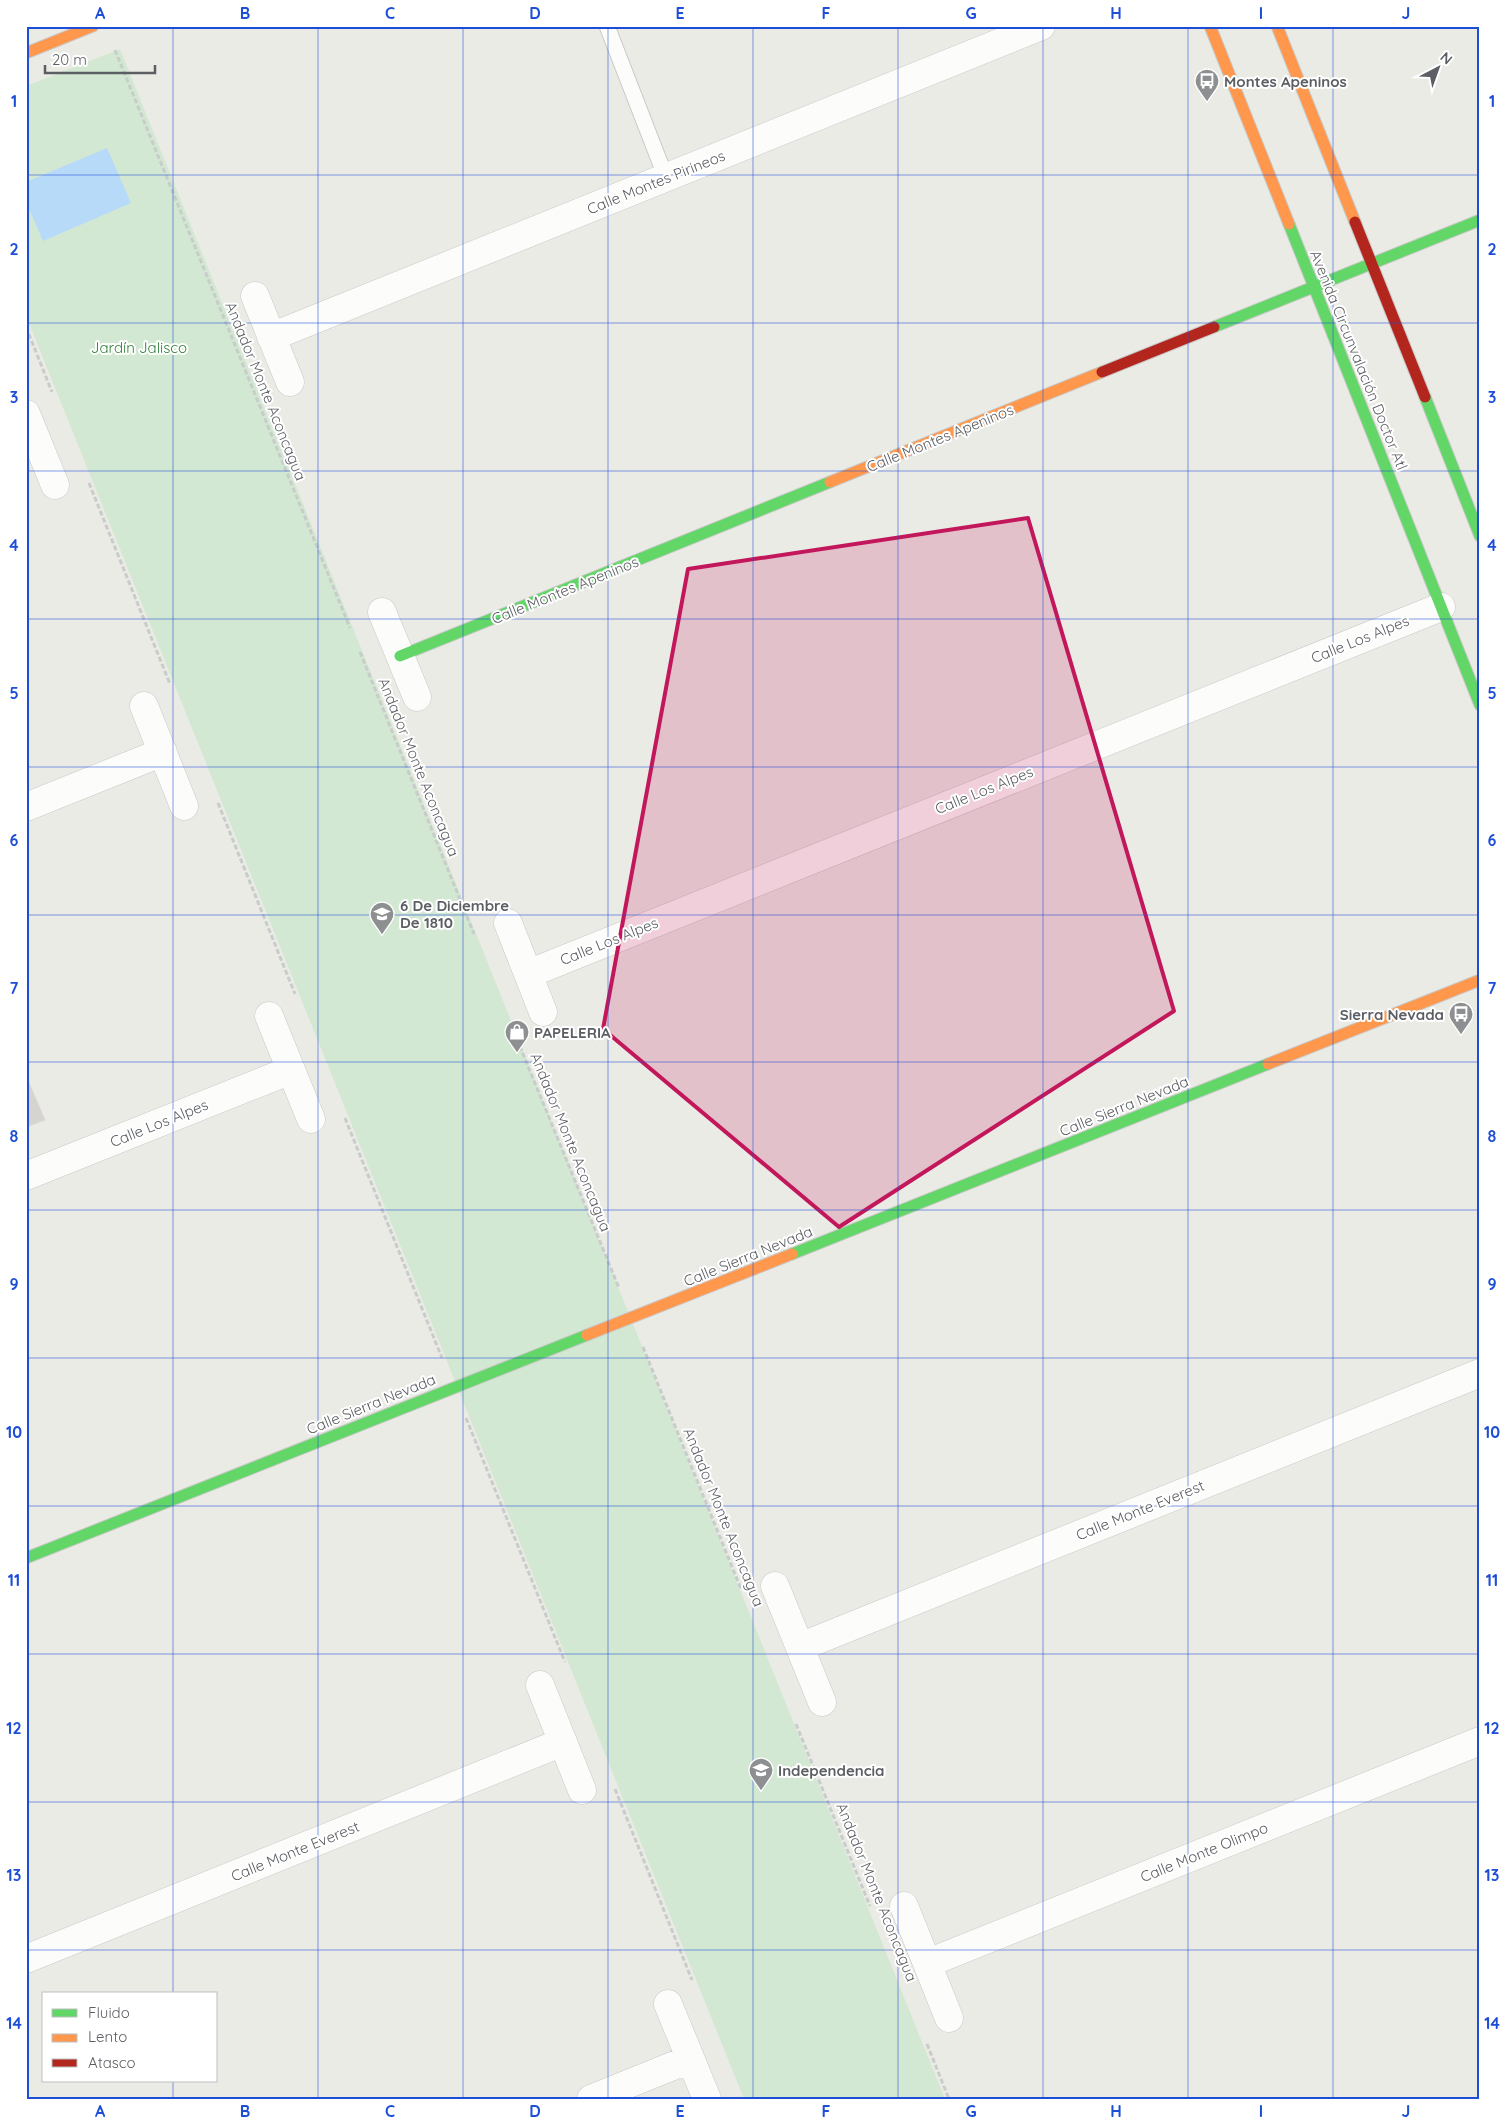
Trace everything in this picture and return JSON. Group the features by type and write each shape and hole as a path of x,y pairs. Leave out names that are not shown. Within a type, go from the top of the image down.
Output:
{"street":[{"path":"26,53 93,26"},
{"name":"Calle Montes Pirineos","path":"271,337 1041,26"},
{"name":"Avenida Circunvalación Doctor Atl","path":"1210,26 1480,705"},
{"path":"1277,26 1480,536"},
{"name":"Calle Montes Apeninos","path":"400,656 1480,220"},
{"path":"255,296 290,382"},
{"path":"29,428 55,485"},
{"name":"Calle Los Alpes","path":"528,974 1441,607"},
{"path":"382,612 417,697"},
{"path":"144,706 184,806"},
{"path":"26,807 163,752"},
{"path":"508,923 543,1012"},
{"name":"Calle Sierra Nevada","path":"26,1558 1480,980"},
{"path":"269,1016 311,1119"},
{"name":"Calle Los Alpes","path":"26,1176 291,1070"},
{"name":"Calle Monte Everest","path":"800,1647 1480,1373"},
{"path":"775,1586 822,1702"},
{"path":"540,1685 582,1790"},
{"name":"Calle Monte Everest","path":"26,1959 563,1742"},
{"name":"Calle Monte Olimpo","path":"928,1963 1480,1742"},
{"path":"904,1906 950,2018"},
{"path":"668,2004 707,2099"},
{"path":"591,2099 690,2059"}],"lane":[{"path":"606,26 666,178"}],"path":[{"name":"Andador Monte Aconcagua","path":"112,45 353,635"},
{"path":"26,327 56,400"},
{"path":"86,474 171,686"},
{"name":"Andador Monte Aconcagua","path":"357,645 477,940"},
{"path":"216,797 298,1000"},
{"name":"Andador Monte Aconcagua","path":"511,1023 743,1594"},
{"path":"342,1111 566,1664"},
{"name":"Andador Monte Aconcagua","path":"796,1722 874,1915"},
{"path":"614,1785 696,1988"},
{"path":"926,2044 949,2099"}],"highlighted area":[{"path":"1028,518 1174,1011 839,1227 603,1029 688,569"}],"green space":[{"name":"Jardín Jalisco","path":"120,49 945,2099 744,2099 26,316 26,86"}],"water":[{"path":"107,148 131,203 43,241 26,202 26,182"}],"building":[{"path":"26,1076 45,1120 26,1127"}],"traffic: fast":[{"path":"1214,327 1480,220"},
{"path":"1289,224 1480,705"},
{"path":"1425,397 1480,536"},
{"path":"400,656 830,482"},
{"path":"792,1254 1268,1064"},
{"path":"26,1558 587,1335"}],"traffic: slow":[{"path":"26,53 93,26"},
{"path":"1210,26 1289,224"},
{"path":"1277,26 1355,222"},
{"path":"830,482 1102,372"},
{"path":"1268,1064 1480,980"},
{"path":"587,1335 792,1254"}],"traffic: jam":[{"path":"1355,222 1425,397"},
{"path":"1102,372 1214,327"}],"place":[{"name":"Montes Apeninos","path":"1207,102"},
{"name":"6 De Diciembre De 1810","path":"382,935"},
{"name":"Sierra Nevada","path":"1461,1035"},
{"name":"PAPELERIA","path":"517,1053"},
{"name":"Independencia","path":"761,1791"}]}
